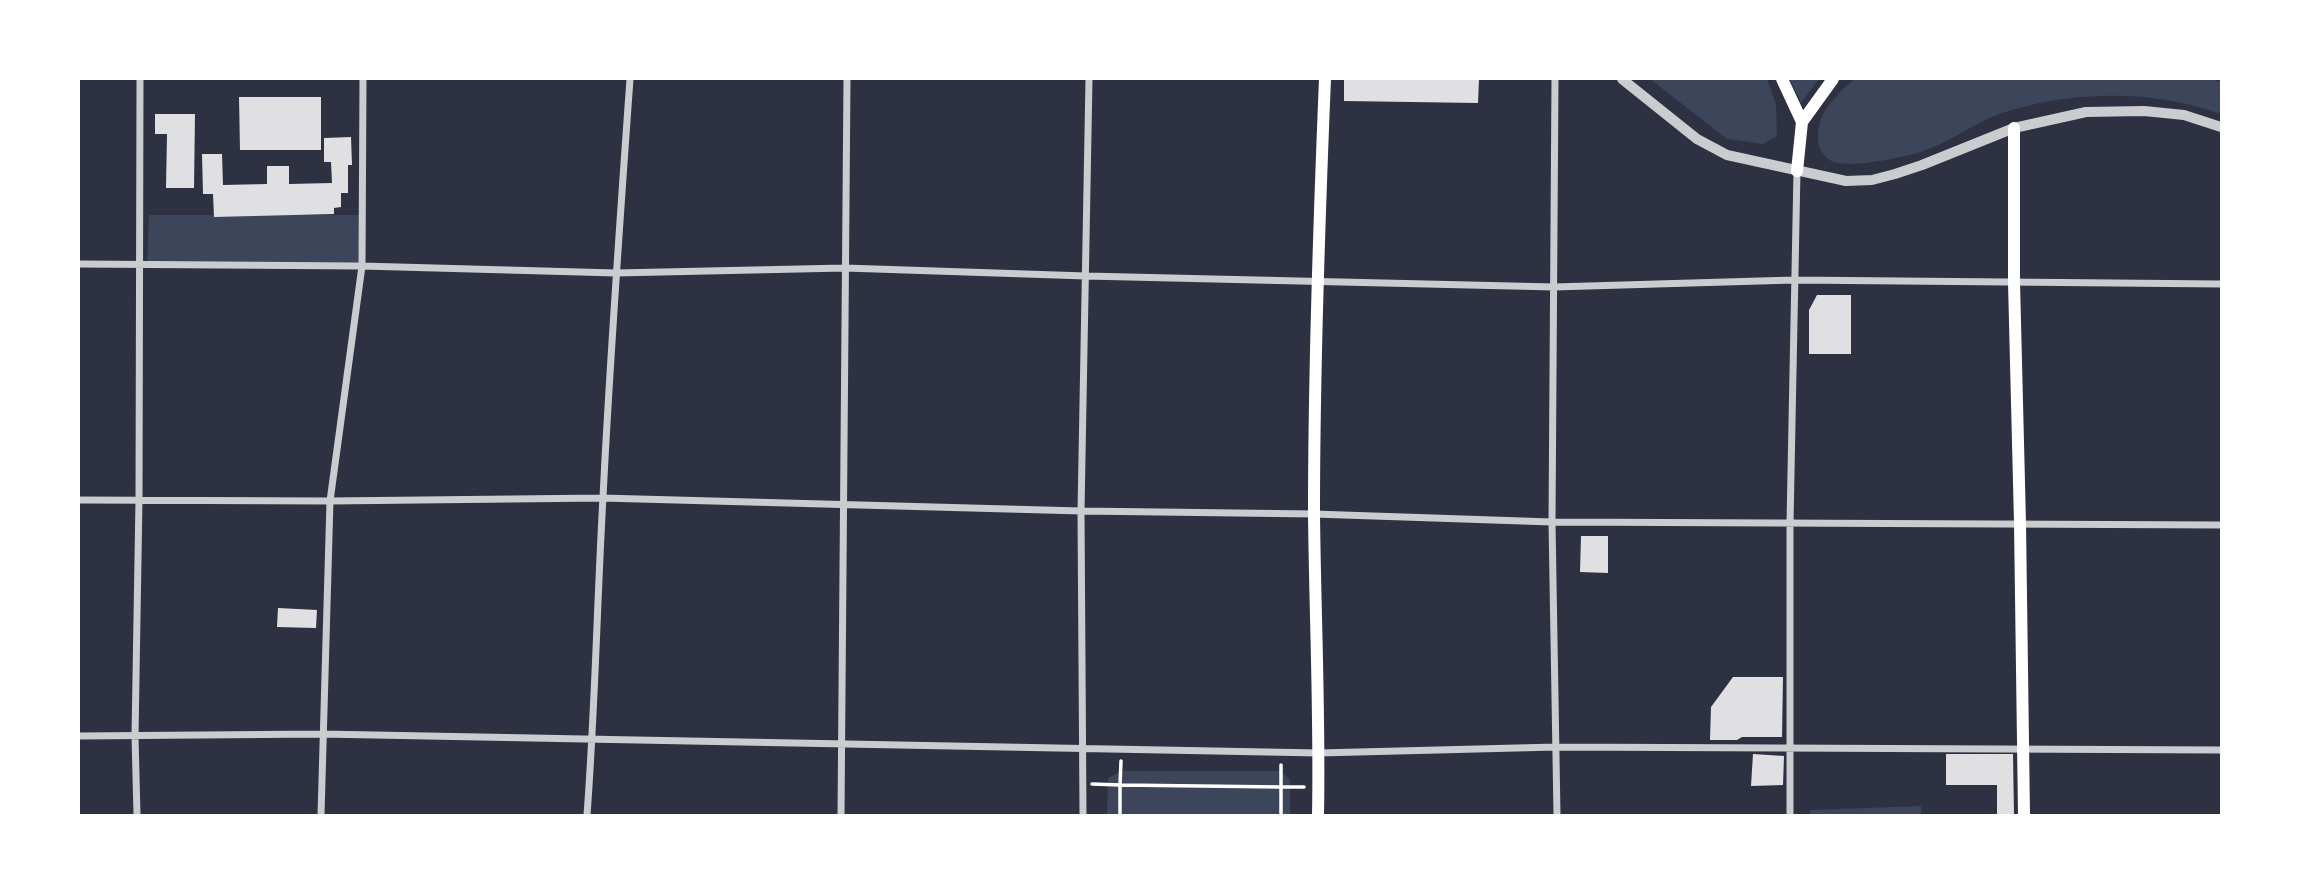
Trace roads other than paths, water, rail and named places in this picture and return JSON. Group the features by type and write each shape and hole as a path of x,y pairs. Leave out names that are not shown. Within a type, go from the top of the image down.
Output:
{"main road":[{"path":"1318,815 1314,514 1317,280 1325,79"},
{"path":"1782,79 1802,122"},
{"path":"1797,170 1802,122 1833,79"},
{"path":"2014,128 2014,282 2024,815"}],"street":[{"path":"137,815 135,736 139,499 140,79"},
{"path":"320,815 330,501 362,266 363,79"},
{"path":"587,815 616,272 630,79"},
{"path":"841,815 847,79"},
{"path":"1083,815 1082,510 1089,79"},
{"path":"1555,79 1552,522 1557,815"},
{"path":"1622,79 1697,139 1727,155 1846,181 1872,180 1922,165 2014,128 2086,112 2144,111 2184,115 2221,127"},
{"path":"1790,815 1790,523 1797,170"},
{"path":"79,264 362,266 616,272 845,268 1554,287 1794,280 2221,284"},
{"path":"79,500 603,498 1552,522 2221,525"},
{"path":"79,736 322,734 1319,753 1556,747 2221,750"}]}
